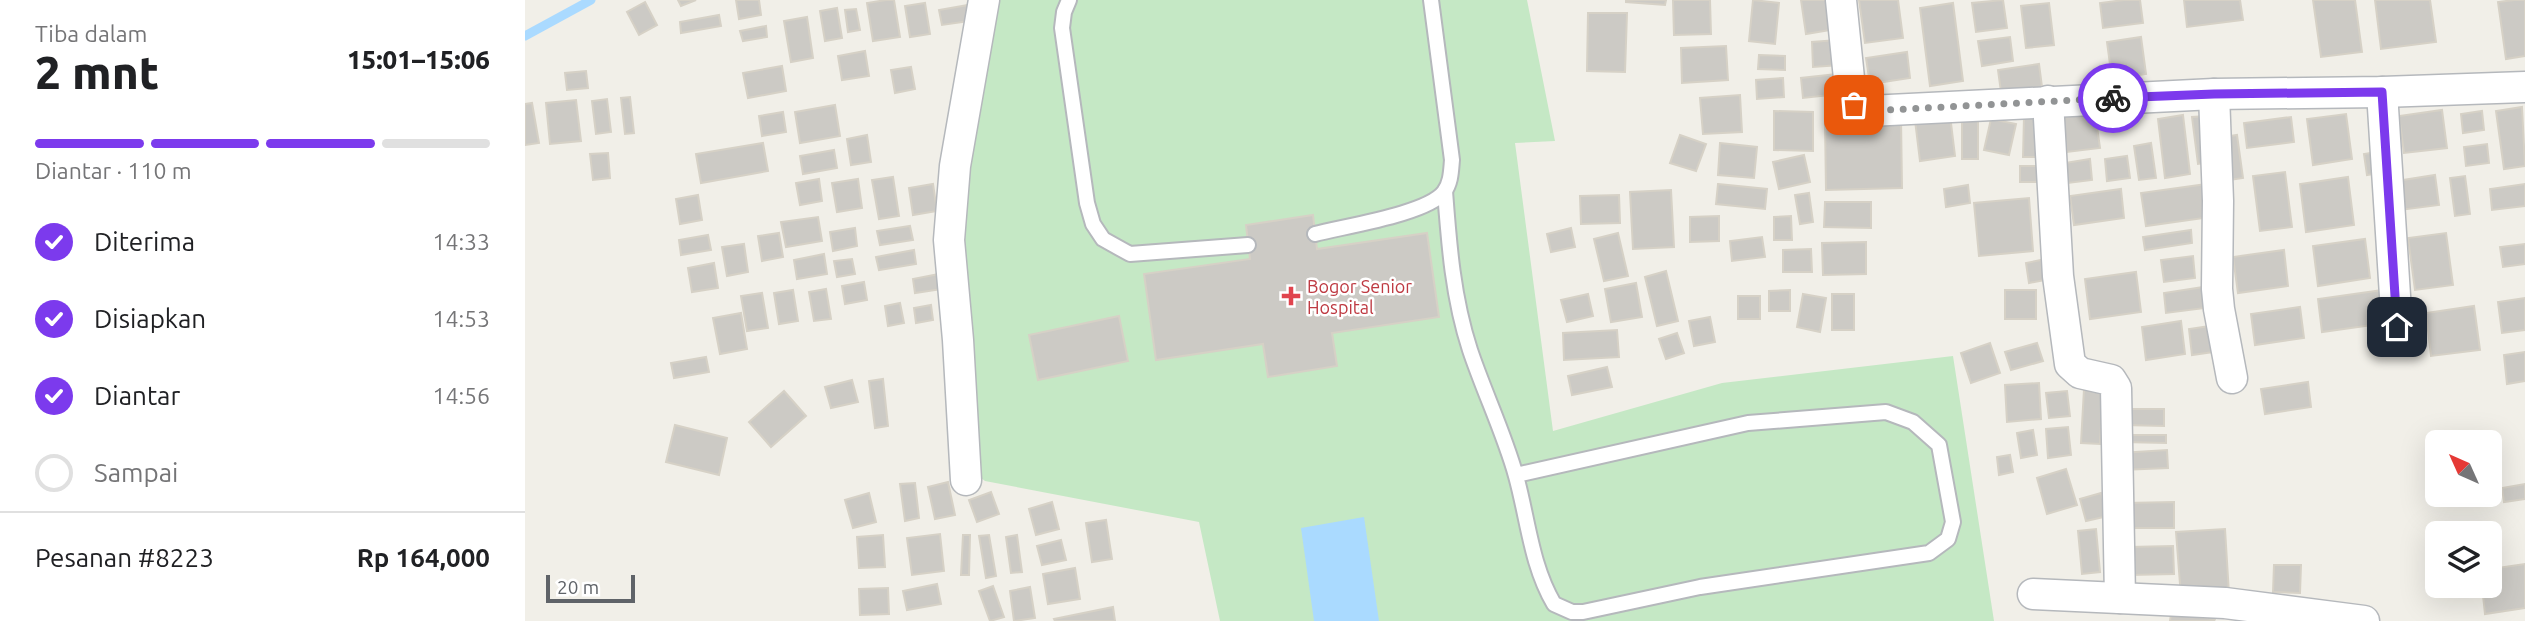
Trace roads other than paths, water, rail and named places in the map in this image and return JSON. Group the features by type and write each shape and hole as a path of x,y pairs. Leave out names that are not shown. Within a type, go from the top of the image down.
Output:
{"street":[{"path":"966,480 950,251 950,205 984,0"},
{"path":"1841,0 1851,98 1860,109 1869,111 2214,94 2525,87"},
{"path":"2382,92 2397,327"},
{"path":"2214,94 2218,201 2217,289 2221,326 2232,378"},
{"path":"2048,101 2059,276 2070,364 2080,373 2111,380 2116,388 2120,598"},
{"path":"2033,594 2120,598 2224,612 2364,621"}],"lane":[{"path":"1069,0 1062,27 1085,190 1093,223 1103,239 1130,254 1248,245"},
{"path":"1431,0 1452,160 1451,176 1445,191 1454,287 1469,348 1515,475 1538,571 1554,604 1572,612 1594,610 1700,587 1929,553 1948,539 1953,522 1939,445 1913,422 1886,412 1748,423 1515,475"},
{"path":"1315,234 1408,211 1428,204 1445,191"}],"water":[{"path":"1364,517 1379,621 1314,621 1301,528"}],"waterway":[{"path":"525,36 591,0"}],"place":[{"name":"Bogor Senior Hospital","path":"1291,296"}]}
